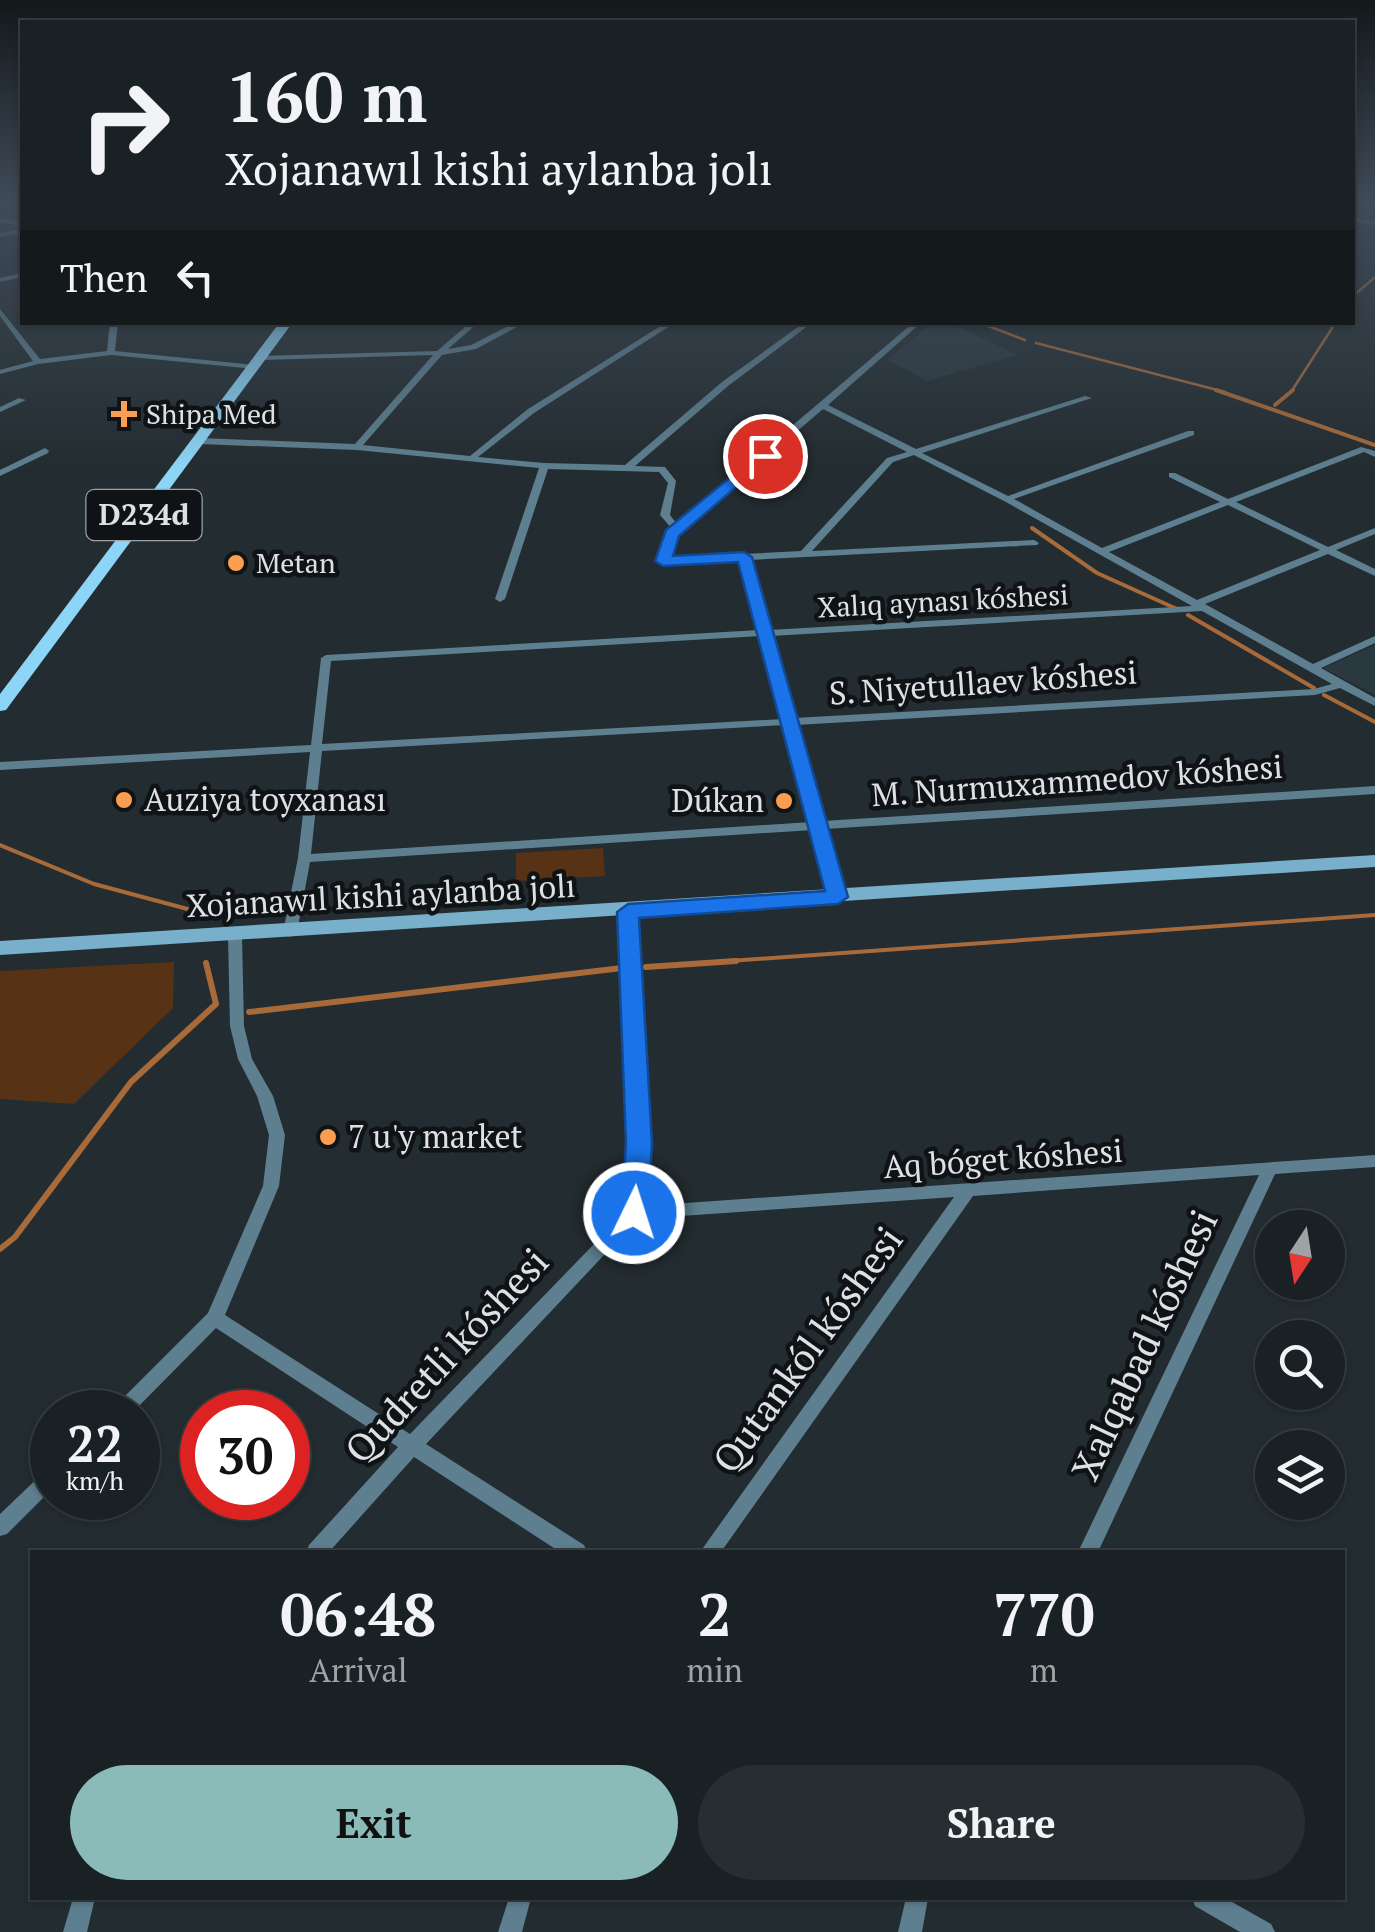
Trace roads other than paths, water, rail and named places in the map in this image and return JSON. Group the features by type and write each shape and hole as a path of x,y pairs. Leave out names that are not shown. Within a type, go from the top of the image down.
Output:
{"main road":[{"name":"D234d","path":"0,706 285,325"},
{"name":"Xojanawıl kishi aylanba jolı","path":"0,948 628,912 1375,861"},
{"name":"Xojanawıl kishi aylanba jolı","path":"0,938 49,945"}],"street":[{"path":"0,311 38,362"},
{"path":"110,353 114,325"},
{"path":"357,447 439,353 472,325"},
{"path":"0,372 38,362 110,353 258,362 439,353 473,347 517,325"},
{"path":"474,456 531,411 667,325"},
{"path":"626,468 725,384 806,325"},
{"path":"916,325 676,530 663,561 1034,543"},
{"path":"804,554 890,460 1088,398"},
{"path":"0,410 22,400"},
{"path":"824,406 1007,499 1375,703"},
{"path":"1007,499 1191,433"},
{"path":"200,441 357,447 544,466 662,470 670,474 673,483 665,515 676,530"},
{"path":"0,474 45,451"},
{"path":"1100,552 1370,452"},
{"path":"500,598 544,466"},
{"path":"1172,475 1375,572"},
{"name":"Xalıq aynası kóshesi","path":"316,750 326,658 1200,606 1375,531"},
{"path":"744,557 838,897"},
{"path":"1313,668 1375,639"},
{"name":"S. Niyetullaev kóshesi","path":"0,766 1315,692 1342,684"},
{"path":"290,932 304,858 316,750"},
{"name":"M. Nurmuxammedov kóshesi","path":"304,858 1375,790"},
{"path":"628,912 639,1143 634,1213"},
{"path":"143,1390 215,1318 272,1186 277,1135 265,1096 244,1059 236,1026 236,936"},
{"name":"Aq bóget kóshesi","path":"634,1213 1375,1160"},
{"name":"Xalqabad kóshesi","path":"1089,1550 1270,1169"},
{"name":"Qutankól kóshesi","path":"711,1550 967,1192"},
{"name":"Qudretli kóshesi","path":"318,1550 412,1445 634,1213"},
{"path":"215,1318 575,1550"},
{"path":"0,1527 30,1499"},
{"path":"75,1932 83,1900"},
{"path":"510,1932 519,1900"},
{"path":"910,1932 917,1900"},
{"path":"1206,1900 1263,1932"}],"waterway":[{"path":"1355,294 1359,291"},
{"path":"986,325 1025,340"},
{"path":"1291,391 1334,325"},
{"path":"1036,343 1225,392"},
{"path":"1216,390 1375,445"},
{"path":"1275,405 1291,391"},
{"path":"1032,528 1097,573 1177,609"},
{"path":"1188,615 1314,688"},
{"path":"1324,695 1375,722"},
{"path":"0,845 94,884 210,915"},
{"path":"701,963 1375,915"},
{"path":"646,967 736,961"},
{"path":"0,1249 15,1237 131,1082 216,1004 206,963"},
{"path":"249,1012 622,968"}],"place":[{"name":"Shipa Med","path":"124,414"},
{"name":"Metan","path":"236,563"},
{"name":"Auziya toyxanası","path":"124,800"},
{"name":"Dúkan","path":"784,801"},
{"name":"7 u'y market","path":"328,1137"}]}
